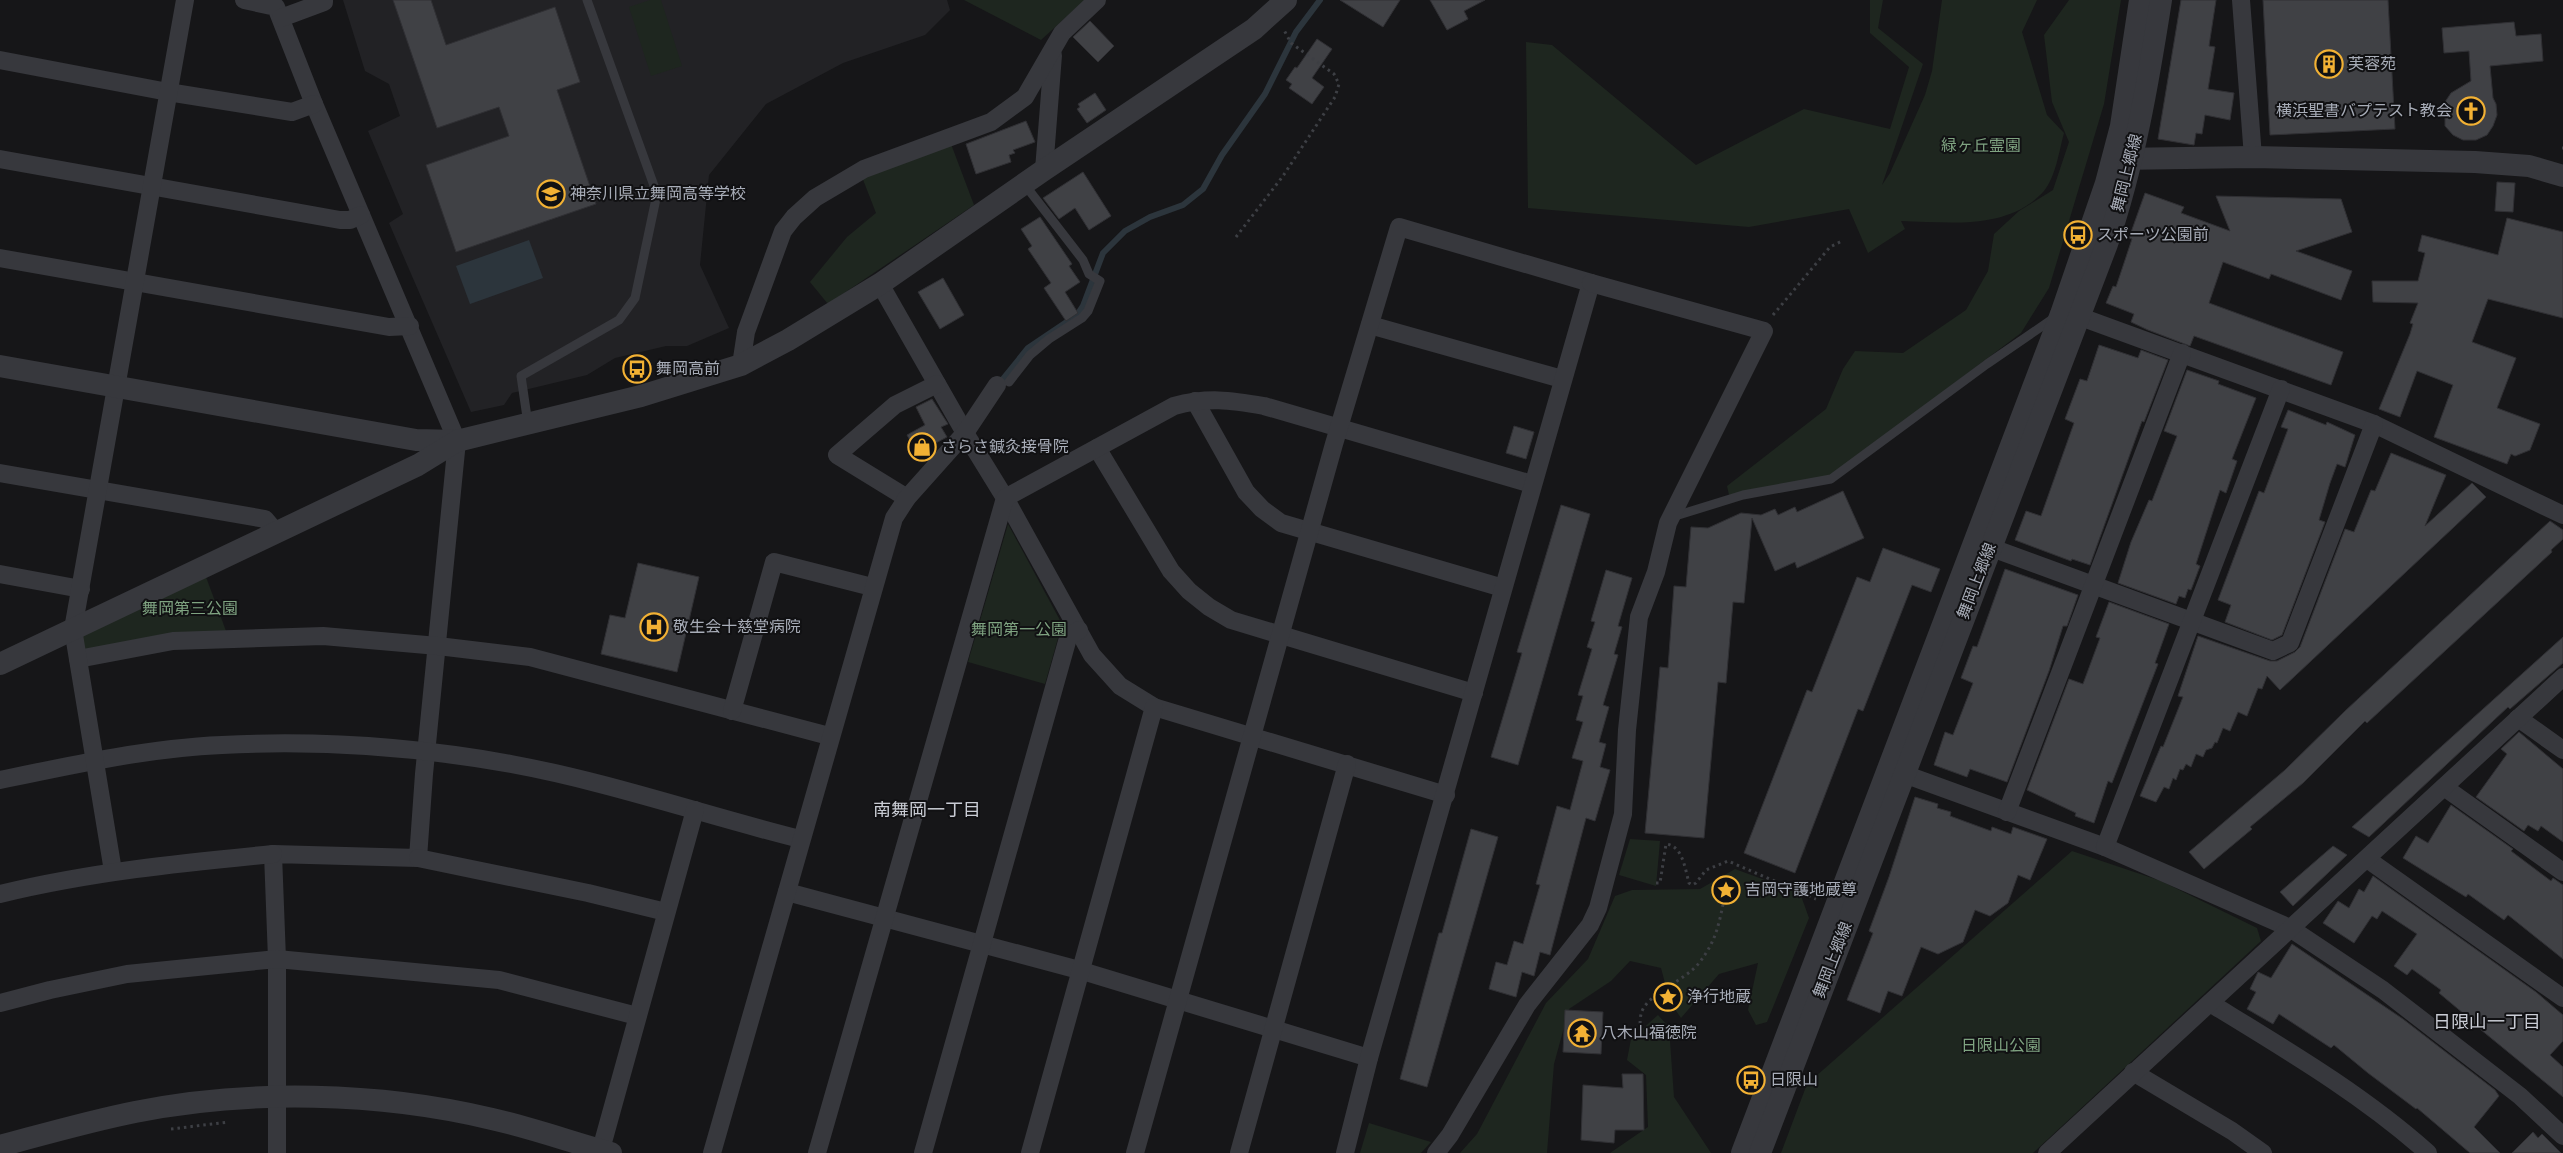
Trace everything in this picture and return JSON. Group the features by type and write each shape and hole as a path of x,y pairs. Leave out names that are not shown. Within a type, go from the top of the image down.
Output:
{"street":[{"path":"113,871 73,629 185,0"},
{"path":"244,0 276,7 314,104 410,326 457,441 426,751 418,858"},
{"path":"281,18 324,2 324,0"},
{"path":"741,364 746,332 783,231 794,217 815,198 864,169 991,122 1025,97 1062,33 1097,0"},
{"name":"舞岡上郷線","path":"2121,160 2121,126 2140,0"},
{"name":"舞岡上郷線","path":"1742,1153 1895,771 1982,544 2067,314 2106,182 2121,160 2145,101 2161,0"},
{"path":"2241,0 2253,157"},
{"path":"0,366 416,440 457,441 641,396 741,364 813,327 880,284 1044,170 1254,29 1280,6"},
{"path":"1044,170 1054,47"},
{"path":"0,60 168,92 292,112 314,104"},
{"path":"2121,160 2253,157 2502,163 2529,166 2563,176"},
{"path":"0,159 340,220 350,220 361,215"},
{"path":"1135,1153 1338,430 1399,227 1764,331 1672,517 1656,572 1639,617 1628,730 1623,814 1598,908 1590,925 1527,1005 1450,1135 1436,1153"},
{"path":"0,258 389,327 410,326"},
{"path":"1345,1153 1369,1058 1446,795 1532,484 1591,283"},
{"path":"880,284 965,433 1005,498 1092,655 1120,686 1154,707 1446,795"},
{"path":"2067,314 2182,353 2374,424 2563,515"},
{"path":"1370,325 1562,379"},
{"path":"2007,812 2095,586 2182,353"},
{"path":"907,498 838,455 895,405 937,384"},
{"path":"712,1153 787,892 829,736 872,586 894,518 907,498 965,433 1004,385"},
{"path":"2105,847 2281,389"},
{"path":"817,1153 1005,498 1174,406 1195,401 1224,399 1264,406 1338,430 1532,484"},
{"path":"1195,401 1246,492 1262,509 1281,523 1503,588"},
{"path":"1982,544 2273,651 2290,643 2374,424"},
{"path":"0,664 418,465 457,441"},
{"path":"1097,448 1171,570 1188,591 1209,607 1231,620 1474,693"},
{"path":"0,473 265,519 276,532"},
{"path":"732,711 774,562 872,586"},
{"path":"0,574 81,589"},
{"path":"923,1153 983,946 1068,638 1079,630"},
{"path":"78,658 173,641 313,636 438,646 530,657 829,736"},
{"path":"2058,1150 2133,1072 2367,860 2563,677"},
{"path":"1030,1153 1079,970 1154,707"},
{"path":"2518,718 2563,750"},
{"path":"0,780 95,760 221,745 327,744 426,751 511,764 606,784 800,839"},
{"path":"1239,1153 1347,764"},
{"path":"1895,771 2105,847 2290,928 2383,990 2520,1096 2563,1136"},
{"name":"舞岡上郷線","path":"1760,1153 1895,771"},
{"path":"2444,787 2563,872"},
{"path":"0,1146 136,1112 208,1102 276,1098 345,1098 418,1105 491,1118 604,1152 637,1016 695,810"},
{"path":"0,894 58,880 113,871 273,854 418,858 588,893 666,912"},
{"path":"273,854 277,958 276,1098 278,1153"},
{"path":"2367,860 2563,998"},
{"path":"787,892 983,946 1079,970 1369,1058"},
{"path":"0,1003 50,990 127,974 277,958 499,980 637,1016"},
{"path":"2210,1003 2303,1060 2392,1120 2428,1153"},
{"path":"2133,1072 2232,1131 2263,1153"}],"lane":[{"path":"528,424 521,376 619,320 635,298 657,194 587,0"},
{"path":"1004,385 1030,355 1049,339 1082,318 1088,312 1100,280 1089,274 1083,260 1024,184"},
{"path":"1672,517 1743,495 1831,479 1987,364 2067,314"}],"path":[{"path":"1236,237 1283,176 1336,97 1339,84 1334,74 1291,43 1280,6"},
{"path":"1764,331 1775,312 1785,304 1830,246 1842,241"},
{"path":"1656,883 1660,883 1666,844 1671,845 1681,854 1689,883 1692,885 1696,883 1706,870 1728,861 1817,900"},
{"path":"1640,1030 1641,1012 1652,998 1684,978 1698,965 1707,951 1716,936 1725,895"},
{"path":"165,1130 234,1122"}],"shaded area":[{"name":"神奈川県立舞岡高等学校","path":"343,0 947,0 950,10 925,35 843,63 766,104 709,175 700,265 729,328 687,346 666,346 615,358 587,375 512,393 504,405 471,412 389,223 403,214 368,131 400,116 389,84 365,71"},
{"path":"529,240 543,278 470,304 456,266"}],"green space":[{"path":"650,0 661,0 682,66 651,76 629,7"},
{"path":"964,0 1085,0 1041,40"},
{"name":"緑ヶ丘霊園","path":"1870,0 1883,0 1878,28 1923,64 1882,185 1890,173 1925,95 1932,71 1942,0 2037,0 2022,32 2047,115 2064,133 2057,163 2048,185 2029,204 2013,213 1977,221 1901,221 1905,229 1868,253 1849,209 1749,227 1528,208 1526,42 1552,45 1696,165 1804,109 1890,129 1909,67 1870,33"},
{"path":"2069,0 2121,0 2104,104 2049,288 2021,333 1830,477 1729,495 1727,486 1826,409 1843,369 1855,351 1903,353 1966,310 1988,271 1994,234 2019,211 2053,190 2069,142 2052,102 2044,35"},
{"path":"951,144 974,205 828,304 810,282 847,237 876,213 862,177"},
{"name":"舞岡第一公園","path":"1008,524 1062,624 1045,684 968,662"},
{"name":"舞岡第三公園","path":"206,577 226,631 83,650 81,632"},
{"path":"1630,839 1660,841 1656,886 1619,875"},
{"name":"日限山公園","path":"2072,851 2161,881 2257,928 2261,941 2033,1153 1781,1153 1807,1084"},
{"path":"1735,869 1800,893 1809,918 1767,1022 1756,1025 1748,1010 1758,963 1719,974 1681,1018 1670,1002 1661,968 1630,961 1611,981 1569,1009 1554,1064 1547,1153 1460,1153 1477,1134 1546,1003 1588,959 1615,896 1632,890 1700,889"},
{"path":"1658,1015 1669,1027 1674,1097 1711,1153 1610,1153 1648,1127 1646,1075 1627,1060 1631,1039"},
{"path":"1369,1123 1431,1142 1421,1153 1360,1153"}],"building":[{"path":"393,0 431,0 446,45 555,7 580,82 557,90 596,204 456,252 426,165 509,136 499,107 437,128"},
{"path":"1340,0 1400,0 1383,27"},
{"path":"1430,0 1485,0 1464,11 1468,19 1447,30"},
{"path":"2181,0 2216,0 2209,46 2215,47 2208,89 2234,93 2230,120 2205,115 2202,134 2196,133 2194,145 2158,139"},
{"name":"芙蓉苑","path":"2263,0 2388,0 2395,129 2270,135"},
{"path":"1090,21 1114,46 1098,62 1073,37"},
{"path":"2514,22 2516,36 2541,34 2543,61 2490,66 2493,98 2496,104 2497,115 2493,126 2487,135 2476,140 2463,140 2453,135 2445,126 2445,102 2451,93 2471,81 2469,51 2444,53 2442,28"},
{"path":"1317,39 1332,49 1312,78 1324,87 1312,104 1289,88 1292,84 1286,80 1295,67 1297,68"},
{"path":"1095,93 1106,110 1087,123 1077,109 1080,107 1078,104"},
{"path":"1026,121 1035,142 1013,150 1015,153 1009,155 1011,162 976,174 966,144"},
{"path":"1083,172 1111,216 1089,230 1075,208 1059,219 1043,198"},
{"path":"2497,182 2515,183 2513,212 2495,211"},
{"path":"2145,193 2184,207 2181,213 2230,231 2216,196 2341,199 2352,232 2296,251 2352,271 2341,300 2271,274 2269,279 2223,262 2209,303 2343,352 2331,385 2194,336 2190,346 2131,322 2134,314 2106,303 2113,286 2116,287 2132,239 2129,238"},
{"path":"1040,217 1072,264 1069,266 1080,282 1065,292 1078,313 1066,321 1044,288 1051,283 1028,249 1032,246 1021,229"},
{"path":"2507,218 2563,232 2563,318 2488,299 2472,342 2516,358 2497,408 2540,424 2530,450 2515,456 2511,454 2507,464 2434,437 2453,385 2417,371 2400,417 2379,409 2410,334 2413,324 2410,323 2418,303 2373,302 2372,281 2418,281 2425,253 2418,251 2422,235 2498,255"},
{"path":"943,278 964,315 940,329 918,292"},
{"path":"2099,345 2138,358 2141,350 2168,360 2144,422 2142,421 2090,565 2072,559 2071,561 2015,540 2026,511 2041,516 2074,423 2065,419 2080,379 2087,381"},
{"path":"2187,370 2219,381 2218,384 2256,398 2232,459 2237,461 2226,493 2220,490 2196,564 2200,566 2191,590 2188,589 2185,598 2179,596 2176,604 2118,583 2131,542 2149,500 2152,501 2177,436 2164,431"},
{"path":"932,399 948,424 941,427 947,437 932,445 933,448 919,456 907,435 925,425 916,407"},
{"path":"2288,410 2326,425 2327,422 2355,435 2345,467 2337,464 2330,483 2319,520 2325,522 2282,635 2272,640 2225,622 2231,605 2218,600 2259,491 2264,493 2288,429 2281,427"},
{"path":"1514,426 1534,432 1526,459 1506,453"},
{"path":"2391,453 2446,475 2425,526 2472,483 2486,497 2280,690 2267,676 2262,689 2258,688 2247,716 2238,712 2230,731 2223,728 2217,743 2215,742 2212,748 2206,750 2203,757 2196,754 2191,767 2186,764 2183,770 2180,769 2176,780 2173,778 2169,789 2164,787 2156,802 2140,796 2161,746 2163,747 2183,697 2178,696 2198,636 2270,661 2277,661 2295,652 2300,647 2345,529 2354,532 2371,490 2375,491"},
{"path":"1843,491 1864,538 1797,568 1795,562 1775,571 1752,518 1744,603 1733,602 1726,683 1718,682 1704,838 1645,833 1660,667 1668,668 1674,586 1686,587 1691,527 1708,528 1741,513 1761,515 1775,509 1778,515 1795,507 1797,512"},
{"path":"1561,505 1590,514 1518,765 1491,757 1522,653 1517,652"},
{"path":"2550,521 2563,530 2563,539 2551,550 2552,552 2367,723 2365,721 2303,783 2250,827 2252,829 2204,869 2189,852 2285,770 2345,711"},
{"path":"1883,548 1940,569 1931,592 1912,585 1863,711 1858,709 1795,873 1744,853 1807,690 1812,692 1857,577 1870,582"},
{"name":"敬生会十慈堂病院","path":"638,563 699,577 677,672 601,654 610,615 625,618"},
{"path":"2005,569 2078,595 2067,626 2063,626 2049,671 2007,782 1970,769 1967,777 1934,765 1945,732 1953,735 1973,683 1961,678 1973,646 1977,647"},
{"path":"1606,570 1632,578 1618,626 1622,627 1614,654 1618,655 1603,705 1609,707 1599,742 1606,744 1600,767 1610,770 1595,821 1586,818 1550,955 1540,952 1534,976 1522,972 1516,997 1489,989 1496,962 1507,965 1514,941 1523,944 1540,885 1536,884 1557,806 1570,810 1583,761 1572,758 1583,722 1576,720 1583,696 1578,695 1592,649 1587,647 1595,622 1591,621"},
{"path":"2109,602 2169,624 2155,663 2158,664 2112,783 2108,781 2094,823 2075,816 2076,813 2027,790 2069,679 2083,684 2100,638 2096,637"},
{"path":"2563,637 2563,663 2510,709 2508,707 2369,837 2352,827"},
{"path":"2519,732 2563,769 2563,842 2541,826 2538,831 2528,825 2524,831 2476,797 2507,754 2501,749"},
{"path":"1915,797 1938,804 1937,808 1951,812 1950,816 1991,831 1992,827 2011,834 2013,827 2047,839 2030,880 2018,875 2008,903 1990,916 1975,910 1963,942 1938,954 1921,947 1902,996 1888,991 1880,1013 1847,1000 1873,933 1869,931"},
{"path":"2451,805 2513,849 2511,851 2551,881 2553,878 2563,885 2563,959 2508,915 2504,920 2468,894 2466,897 2403,858 2416,836 2428,843"},
{"path":"1471,829 1498,837 1427,1087 1400,1079 1439,933 1442,933"},
{"path":"2333,846 2347,855 2293,906 2280,892"},
{"path":"2373,876 2536,992 2563,1015 2563,1041 2550,1055 2563,1067 2563,1097 2469,1020 2439,993 2441,990 2412,969 2407,975 2394,966 2417,934 2382,911 2377,919 2372,916 2354,943 2323,923 2338,901 2349,908 2359,889 2364,892"},
{"path":"2292,944 2403,1019 2495,1090 2499,1096 2474,1127 2500,1153 2470,1153 2417,1108 2368,1073 2334,1045 2331,1048 2279,1014 2273,1024 2247,1009 2256,992 2250,989 2258,972 2271,978"},
{"path":"1565,1010 1603,1012 1601,1054 1563,1052"},
{"path":"1622,1074 1643,1074 1644,1130 1615,1130 1614,1143 1581,1140 1583,1085 1623,1088"},
{"path":"2533,1132 2538,1138 2542,1134 2561,1153 2512,1153"}],"waterway":[{"path":"999,384 1028,348 1077,315 1083,306 1103,253 1125,231 1150,217 1183,205 1203,189 1222,155 1265,94 1296,32 1320,0"}],"place":[{"name":"芙蓉苑","path":"2329,64"},
{"name":"横浜聖書バプテスト教会","path":"2471,111"},
{"name":"神奈川県立舞岡高等学校","path":"551,194"},
{"name":"スポーツ公園前","path":"2078,235"},
{"name":"舞岡高前","path":"637,369"},
{"name":"さらさ鍼灸接骨院","path":"922,447"},
{"name":"敬生会十慈堂病院","path":"654,627"},
{"name":"吉岡守護地蔵尊","path":"1726,890"},
{"name":"浄行地蔵","path":"1668,997"},
{"name":"八木山福徳院","path":"1582,1033"},
{"name":"日限山","path":"1751,1080"}],"district":[{"name":"南舞岡一丁目","path":"927,810"},
{"name":"日限山一丁目","path":"2487,1022"}]}
